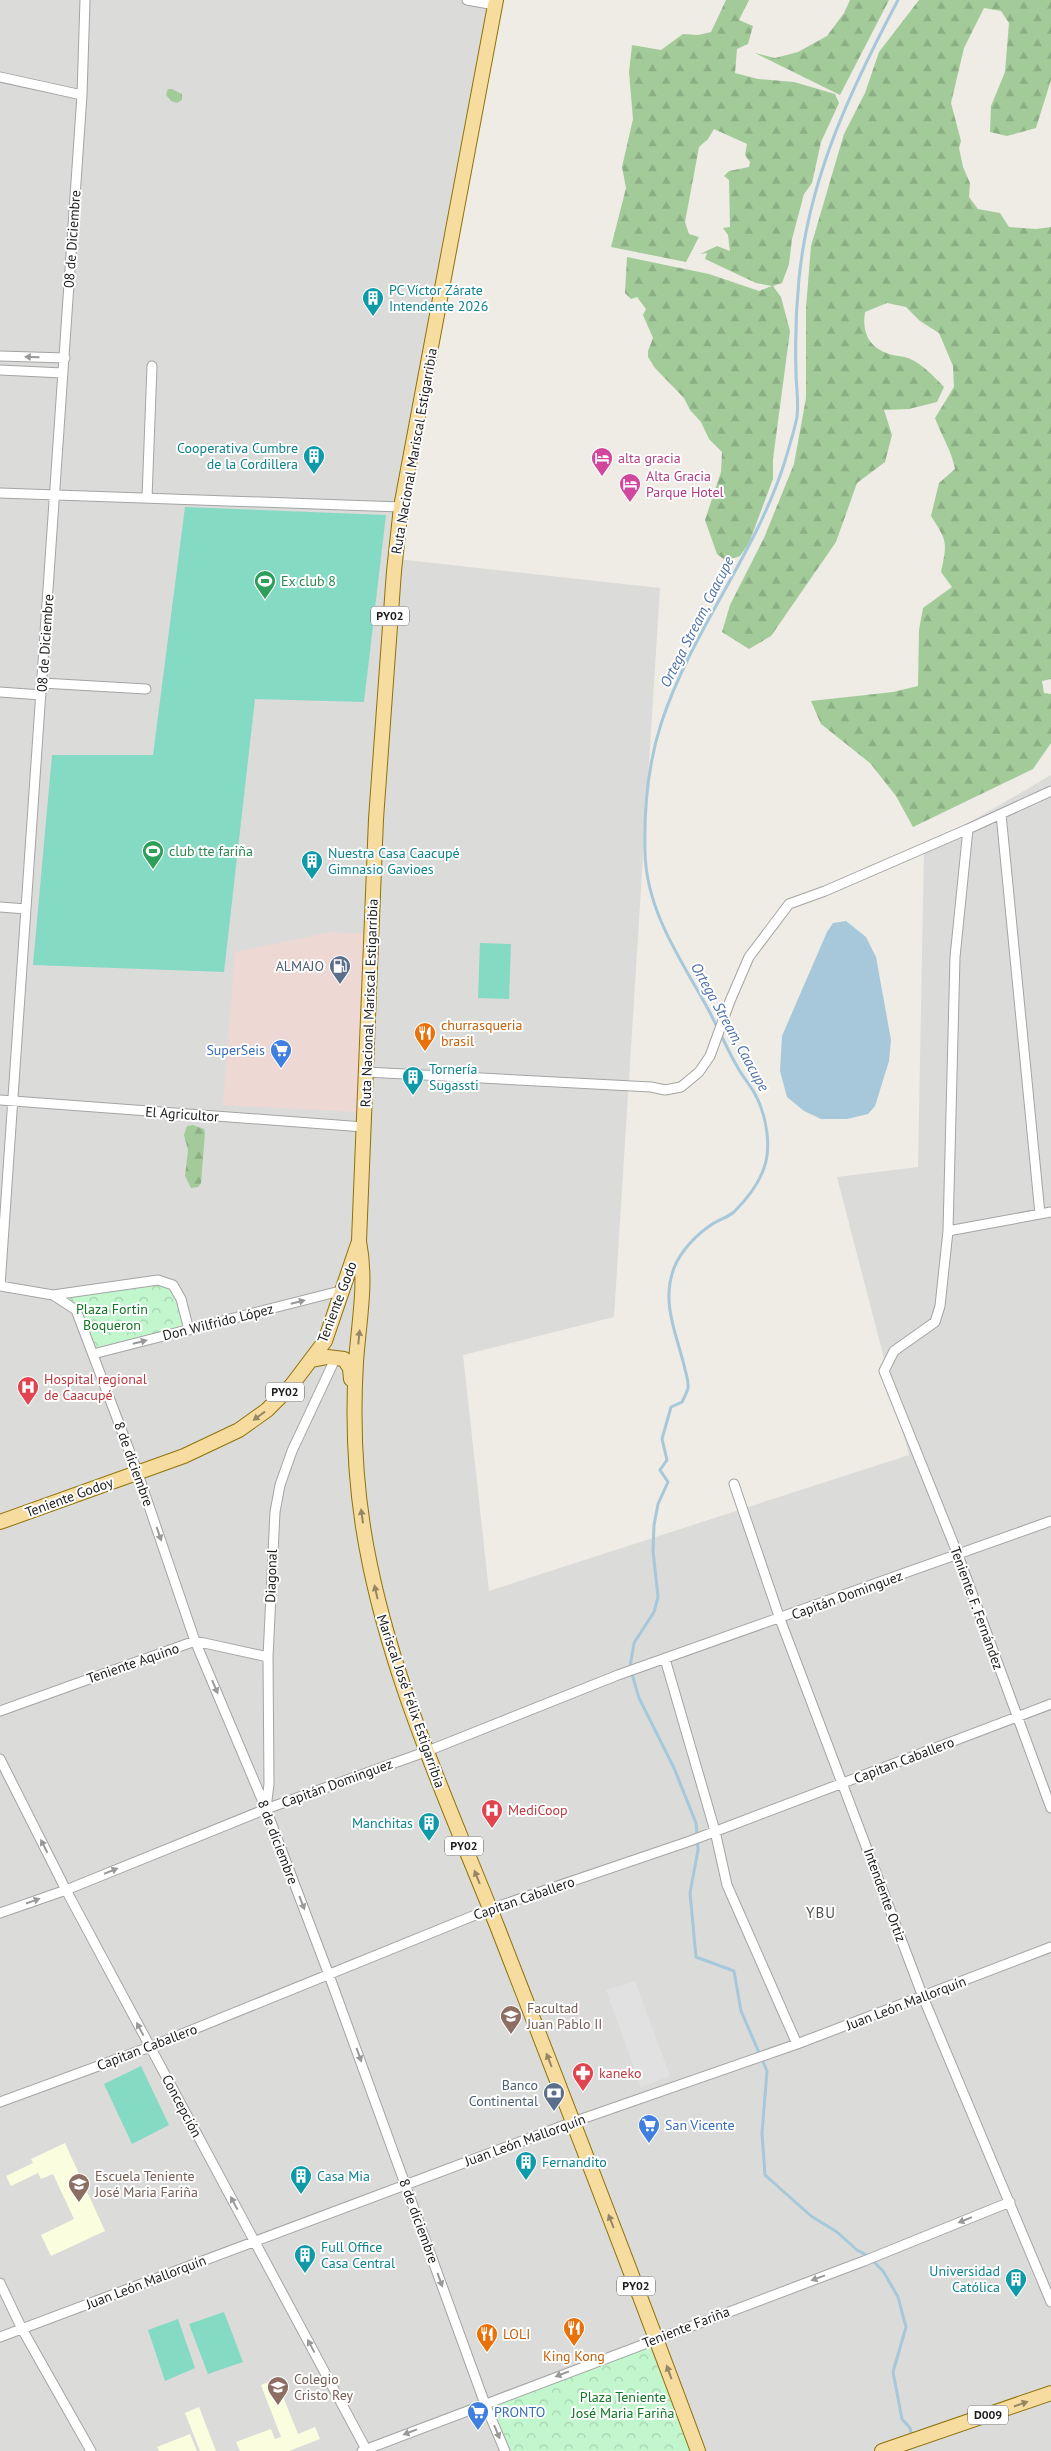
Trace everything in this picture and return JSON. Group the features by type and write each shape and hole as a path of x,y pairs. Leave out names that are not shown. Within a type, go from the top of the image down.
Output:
{"main road":[{"name":"Ruta Nacional Mariscal Estigarribia","path":"370,1564 358,1493 356,1363 364,1289 364,1267 359,1241 379,766 390,608 401,507 496,3"},
{"name":"Teniente Godo","path":"138,1471 184,1456 240,1430 267,1410 312,1360 325,1341 344,1290 359,1241"},
{"path":"312,1360 336,1356 344,1359 350,1368 352,1399 356,1414"},
{"name":"Teniente Godoy","path":"0,1522 138,1471"},
{"name":"Mariscal José Félix Estigarribia","path":"370,1564 379,1605 425,1752 490,1908 574,2122 698,2451"},
{"name":"D009","path":"882,2451 1051,2393"}],"street":[{"name":"08 de Diciembre","path":"0,1286 82,95 85,0"},
{"path":"467,0 496,3"},
{"path":"0,77 82,95"},
{"path":"0,356 64,358"},
{"path":"147,498 152,366"},
{"path":"0,370 63,373"},
{"path":"0,493 401,507"},
{"path":"42,683 146,689"},
{"path":"0,692 41,695"},
{"path":"366,1072 651,1087 665,1090 681,1087 699,1072 710,1056 730,1001 749,957 788,904 825,891 1051,791"},
{"path":"1001,814 1040,1214"},
{"path":"968,829 955,957 948,1230 1051,1212"},
{"path":"0,907 26,909"},
{"name":"El Agricultor","path":"0,1100 364,1127"},
{"name":"Teniente F. Fernández","path":"948,1230 940,1306 935,1322 894,1351 884,1371 901,1409 958,1555 1051,1808"},
{"path":"53,1295 158,1280 173,1285 181,1299 189,1330"},
{"name":"8 de diciembre","path":"0,1286 53,1295 76,1310 138,1471 195,1641 266,1808 329,1975 485,2404 505,2451"},
{"name":"Don Wilfrido López","path":"93,1354 344,1290"},
{"name":"Diagonal","path":"266,1808 269,1784 268,1657 273,1535 280,1485 292,1451 336,1356"},
{"name":"Intendente Ortiz","path":"734,1484 780,1619 844,1783 923,1997 1051,2302"},
{"name":"Capitán Dominguez","path":"0,1913 66,1890 266,1808 425,1752 618,1675 780,1619 1051,1521"},
{"name":"Teniente Aquino","path":"0,1710 195,1641 268,1657"},
{"path":"665,1659 727,1885 797,2044"},
{"name":"Capitan Caballero","path":"0,2102 150,2046 329,1975 490,1908 712,1832 1051,1704"},
{"name":"Concepción","path":"0,1759 66,1890 365,2450"},
{"name":"Juan León Mallorquín","path":"0,2337 574,2122 797,2044 1051,1947"},
{"name":"Teniente Fariña","path":"365,2450 883,2253 1010,2202"},
{"path":"0,2283 22,2329 91,2451"}],"shaded area":[{"path":"0,0 491,0 388,558 660,588 614,1317 463,1355 489,1591 909,1455 837,1177 918,1167 924,849 1051,775 1051,2451 0,2451"},
{"path":"331,932 367,934 357,1112 223,1105 235,952"},
{"path":"635,1981 670,2076 641,2087 606,1990"},
{"name":"Escuela Teniente José Maria Fariña","path":"65,2143 105,2231 51,2256 41,2235 74,2219 53,2174 41,2179 38,2173 11,2186 6,2176 33,2163 31,2159"},
{"name":"Colegio Cristo Rey","path":"276,2379 298,2434 315,2427 320,2439 289,2451 240,2451 236,2442 271,2429 275,2439 281,2437 261,2385"},
{"path":"199,2407 216,2451 200,2451 185,2413"},
{"path":"190,2434 197,2451 159,2451 157,2447"}],"green space":[{"path":"726,0 749,0 739,20 753,26 748,44 737,49 735,73 758,79 794,82 835,94 839,103 821,142 812,183 804,194 792,239 789,264 782,283 773,286 781,297 790,331 773,459 773,479 749,543 740,556 726,561 717,554 705,520 721,472 722,452 709,439 701,422 690,410 684,398 655,368 648,357 648,351 653,338 643,315 646,309 637,297 631,299 625,293 627,257 709,274 759,291 772,286 756,283 705,259 707,253 700,254 717,246 730,251 728,235 723,228 730,227 729,180 724,176 729,171 749,167 750,162 745,155 747,144 714,129 708,139 699,147 685,222 689,234 699,237 686,262 611,247 626,188 622,167 633,119 629,72 632,45 661,50 683,34 698,35 711,32"},
{"path":"850,0 889,0 840,95 755,53 775,58 798,52 827,36 844,13"},
{"path":"919,0 1051,0 1051,80 1036,128 1007,136 990,132 991,106 1005,72 1009,23 1001,11 984,8 964,48 951,103 961,141 959,148 963,167 970,183 969,197 978,209 1000,213 1009,227 1036,229 1051,227 1051,679 1042,681 1044,693 1051,694 1051,743 1033,769 913,827 896,796 870,763 821,724 811,701 893,692 918,686 919,630 923,608 952,587 941,572 945,543 941,532 931,516 939,483 955,469 949,449 935,418 954,387 953,366 939,333 920,321 906,307 887,303 865,312 866,332 871,343 882,351 906,357 932,375 944,387 937,402 909,409 884,410 892,435 885,462 857,483 836,542 771,636 749,649 722,632 730,605 764,538 794,464 806,398 806,308 811,246 844,134 865,93 879,52"},
{"path":"168,89 182,94 182,100 177,103 171,101 166,95"},
{"path":"185,507 386,515 364,702 255,699 224,972 33,965 52,755 153,755"},
{"path":"480,943 511,944 509,999 478,998"},
{"path":"193,1125 204,1129 205,1133 201,1183 198,1187 191,1188 185,1176 188,1150 184,1135 187,1126"},
{"name":"Plaza Fortin Boqueron","path":"158,1280 173,1285 189,1330 93,1354 76,1310 53,1295"},
{"path":"141,2066 169,2125 132,2144 104,2084"},
{"path":"224,2312 243,2362 208,2374 189,2324"},
{"path":"178,2319 195,2368 165,2381 148,2330"},
{"name":"Plaza Teniente José Maria Fariña","path":"649,2345 690,2451 511,2451 492,2407"}],"water":[{"path":"846,921 866,937 876,957 891,1040 889,1061 875,1106 868,1114 847,1119 821,1119 804,1111 787,1097 780,1071 782,1036 827,932 833,923"}],"waterway":[{"name":"Ortega Stream, Caacupe","path":"898,0 849,100 822,169 812,205 804,241 797,302 797,417 785,461 773,495 758,528 706,624 674,690 661,724 650,771 646,804 645,852 651,892 673,947 708,1008 733,1060 759,1102 767,1130 768,1150 762,1174 747,1197 734,1212 708,1227 691,1242 677,1261 670,1281 669,1305 671,1317 687,1376 688,1388 682,1402 671,1407 662,1439 667,1460 660,1470 668,1482 658,1504 654,1525 653,1551 658,1597 654,1612 634,1643 630,1667 639,1698 674,1768 696,1823 698,1850 690,1893 696,1957 734,1971 741,2011 767,2071 762,2133 765,2175 811,2216 837,2232 857,2250 868,2256 883,2271 898,2297 906,2327 893,2372 902,2419 910,2428 912,2437"}],"place":[{"name":"PC Víctor Zárate Intendente 2026","path":"373,317"},
{"name":"Cooperativa Cumbre de la Cordillera","path":"314,475"},
{"name":"alta gracia","path":"602,477"},
{"name":"Alta Gracia Parque Hotel","path":"630,503"},
{"name":"Ex club 8","path":"265,600"},
{"name":"club tte fariña","path":"153,870"},
{"name":"Nuestra Casa Caacupé Gimnasio Gavioes","path":"312,880"},
{"name":"ALMAJO","path":"340,985"},
{"name":"churrasqueria brasil","path":"425,1052"},
{"name":"SuperSeis","path":"281,1069"},
{"name":"Tornería Sugassti","path":"413,1096"},
{"name":"Hospital regional de Caacupé","path":"28,1406"},
{"name":"MediCoop","path":"492,1829"},
{"name":"Manchitas","path":"429,1842"},
{"name":"Facultad Juan Pablo II","path":"511,2035"},
{"name":"kaneko","path":"583,2092"},
{"name":"Banco Continental","path":"554,2112"},
{"name":"San Vicente","path":"649,2144"},
{"name":"Fernandito","path":"526,2181"},
{"name":"Casa Mia","path":"301,2195"},
{"name":"Escuela Teniente José Maria Fariña","path":"79,2203"},
{"name":"Full Office Casa Central","path":"305,2274"},
{"name":"Universidad Católica","path":"1016,2298"},
{"name":"King Kong","path":"574,2347"},
{"name":"LOLI","path":"487,2353"},
{"name":"Colegio Cristo Rey","path":"278,2406"},
{"name":"PRONTO","path":"478,2431"}],"district":[{"name":"YBU","path":"821,1913"}]}
